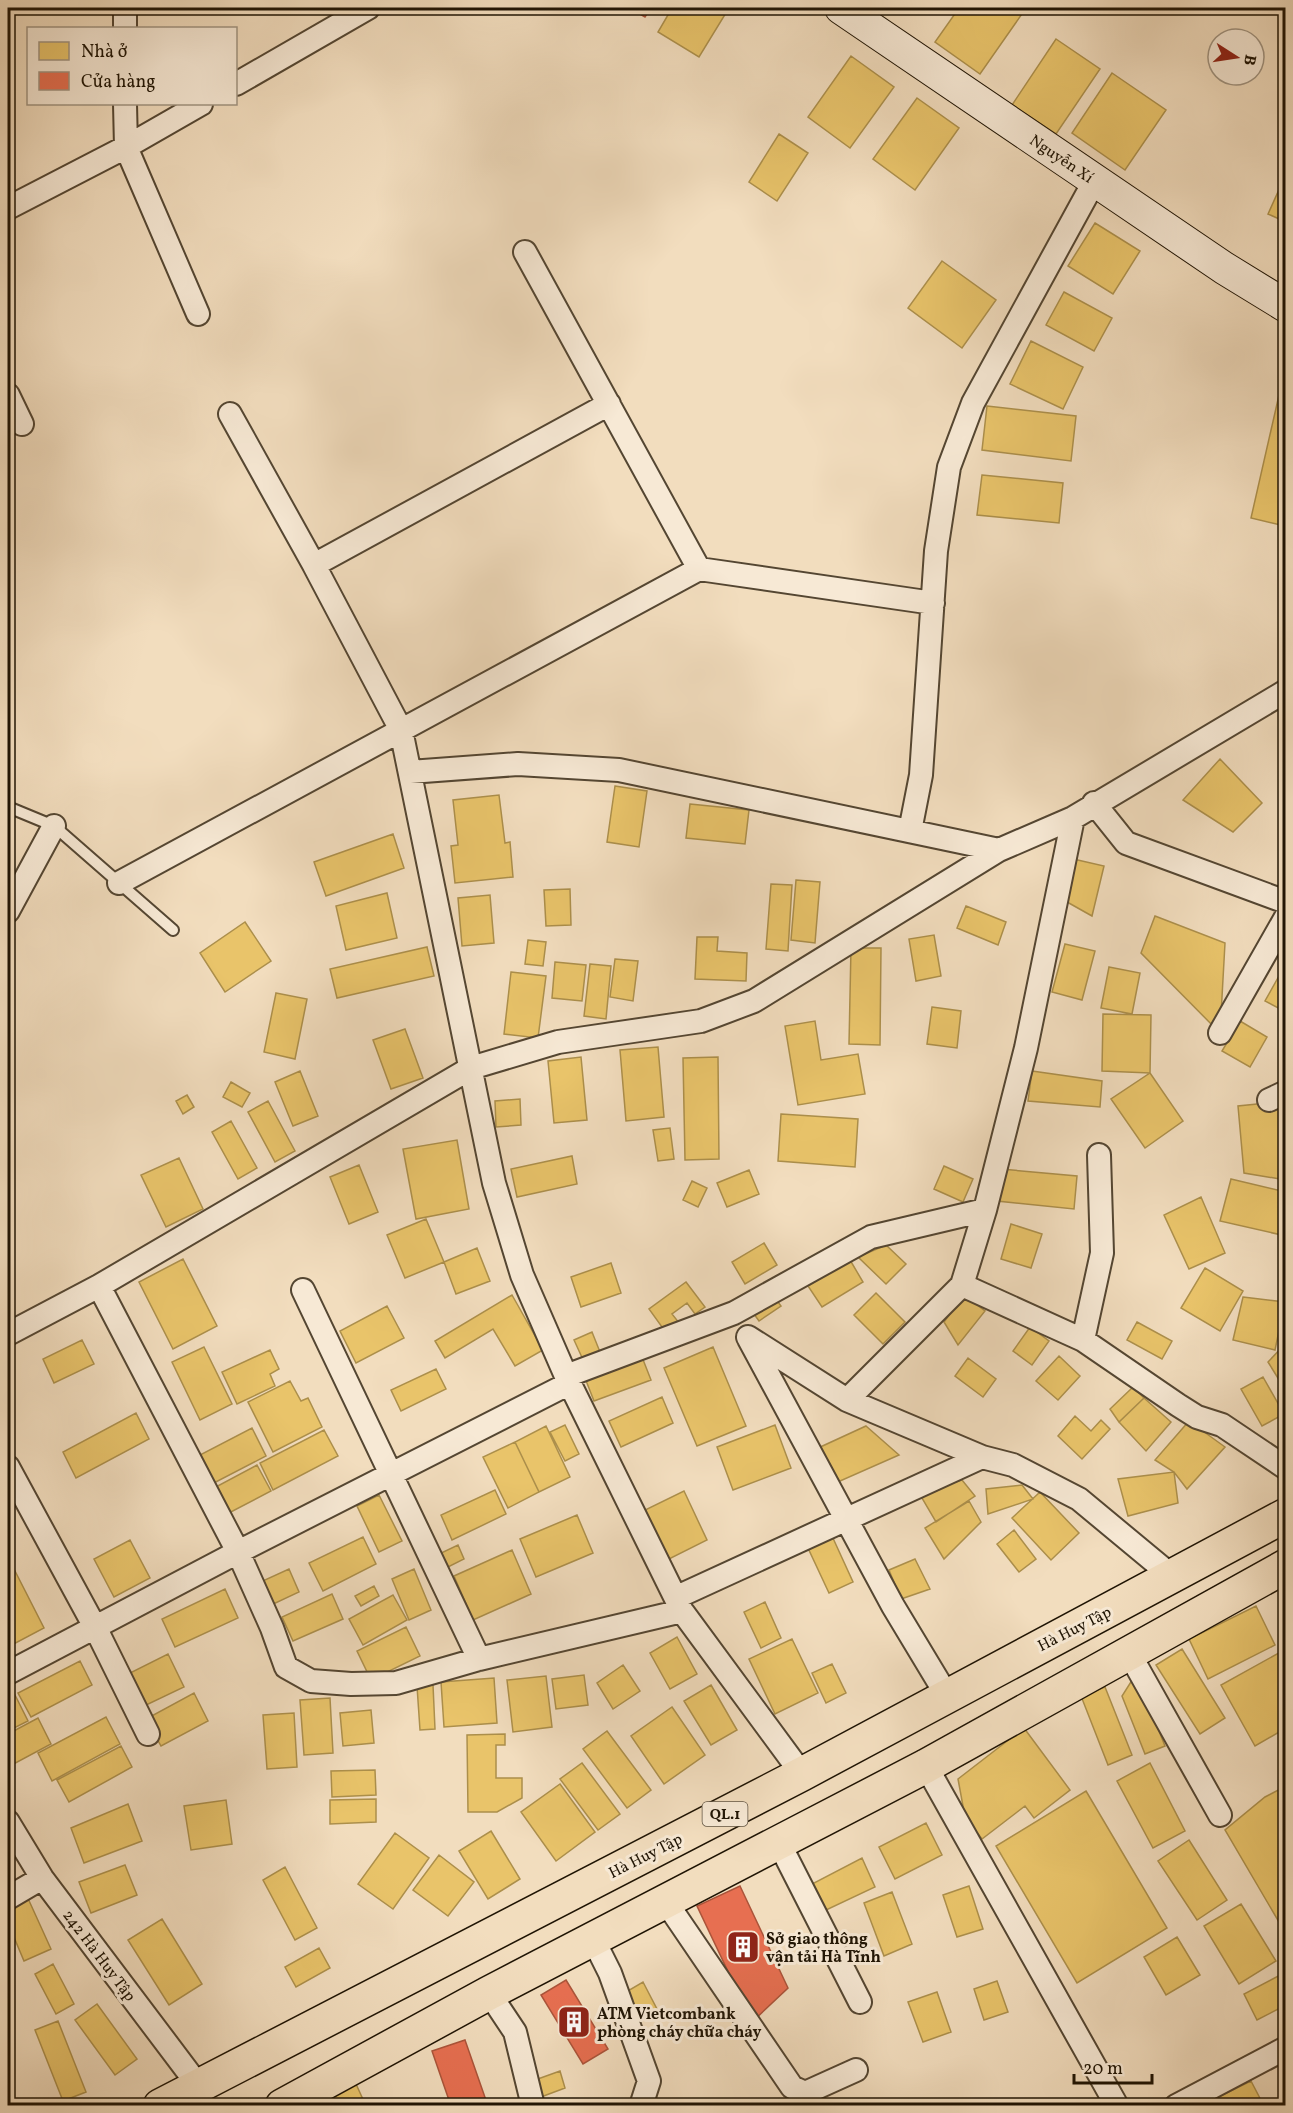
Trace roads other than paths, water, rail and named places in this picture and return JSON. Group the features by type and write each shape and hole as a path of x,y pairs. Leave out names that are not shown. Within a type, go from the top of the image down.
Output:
{"main road":[{"name":"Hà Huy Tập","path":"160,2106 802,1774 946,1694 1173,1577 1286,1515"},
{"path":"282,2106 489,1993 594,1941 926,1766 1286,1566"}],"street":[{"path":"125,8 125,27"},
{"path":"237,83 368,8"},
{"name":"Nguyễn Xí","path":"846,9 1095,180 1286,306"},
{"path":"125,105 126,147 198,314"},
{"path":"8,207 126,147 199,105"},
{"path":"909,831 921,775 936,551 950,467 973,403 1095,180"},
{"path":"525,252 699,569"},
{"path":"8,395 22,424"},
{"path":"314,565 609,404"},
{"path":"230,414 314,565 401,730 494,1184 522,1275 568,1379 640,1530 679,1604 802,1774"},
{"path":"119,883 699,569 933,603"},
{"path":"8,1334 99,1286 471,1068 558,1042 701,1021 754,1001 999,850 1073,818 1094,803 1286,691"},
{"path":"410,772 518,764 619,770 999,850"},
{"path":"1094,803 1126,843 1286,902"},
{"path":"847,1400 962,1285 985,1210 1026,1048 1073,818"},
{"path":"8,911 54,826"},
{"path":"1220,1033 1286,917"},
{"path":"1083,1340 1102,1253 1099,1155"},
{"path":"8,1673 96,1629 568,1379 734,1313 871,1237 985,1210"},
{"path":"962,1285 1083,1340 1197,1417 1222,1425 1286,1468"},
{"path":"99,1286 238,1552 272,1628 286,1667 311,1681 351,1684 396,1683 679,1604 846,1519 982,1457"},
{"path":"303,1290 479,1659"},
{"path":"734,1313 893,1606 946,1694"},
{"path":"748,1337 847,1400 982,1457 1013,1465 1079,1499 1173,1577"},
{"path":"8,1467 96,1629 148,1734"},
{"path":"1129,1653 1220,1815"},
{"path":"926,1766 1118,2106"},
{"name":"242 Hà Huy Tập","path":"8,1822 42,1878 198,2085"},
{"path":"779,1843 860,2002"},
{"path":"8,1898 42,1878"},
{"path":"666,1902 792,2087 805,2093 856,2070"},
{"path":"594,1941 614,1983 649,2082 641,2106"},
{"path":"489,1993 515,2032 533,2106"},
{"path":"1176,2106 1286,2048"}],"lane":[{"path":"8,807 54,826 173,930"}],"place":[{"name":"Sở giao thông vận tải Hà Tĩnh","path":"743,1947"},
{"name":"ATM Vietcombank phòng cháy chữa cháy","path":"574,2022"}]}
